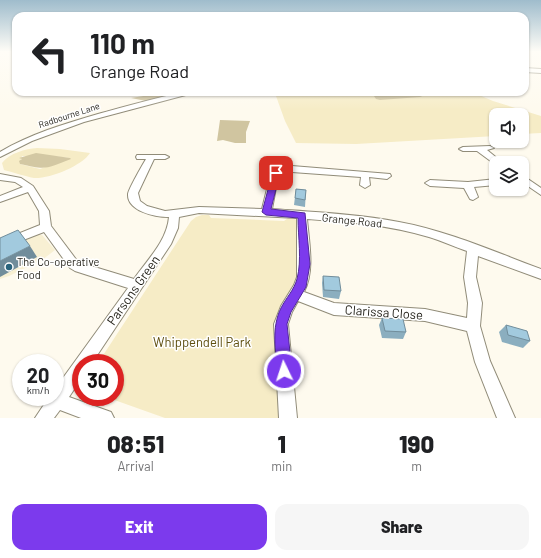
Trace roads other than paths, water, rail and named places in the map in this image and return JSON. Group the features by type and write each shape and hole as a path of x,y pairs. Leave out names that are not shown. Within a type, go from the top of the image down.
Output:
{"street":[{"name":"Radbourne Lane","path":"0,155 21,143 56,130 145,102 174,96"},
{"path":"463,149 490,148"},
{"path":"480,149 490,156"},
{"path":"140,157 165,157"},
{"name":"Grange Road","path":"151,157 133,193 135,202 144,208 174,214 199,210 266,212 342,218 406,227 432,234 541,274"},
{"path":"266,212 274,177 279,170 292,169 387,176"},
{"path":"365,174 365,185"},
{"path":"0,177 18,180 30,188 44,211 46,227 68,259 78,268 136,284"},
{"path":"430,183 468,185 489,183"},
{"path":"529,183 541,192"},
{"path":"468,185 473,197"},
{"path":"0,198 30,188"},
{"name":"Parsons Green","path":"89,354 167,241 173,228 174,214"},
{"path":"288,418 281,324 286,310 296,295 303,277 304,264 302,215"},
{"path":"0,245 46,227"},
{"path":"473,250 470,276 475,303 473,326 483,362 506,418"},
{"name":"Clarissa Close","path":"296,295 334,309 425,315 446,318 473,326"},
{"path":"64,392 72,380"},
{"path":"64,404 105,418"},
{"path":"44,418 54,406"}],"place":[{"name":"The Co-operative Food","path":"9,267"}],"park label":[{"name":"Whippendell Park","path":"202,342"}]}
